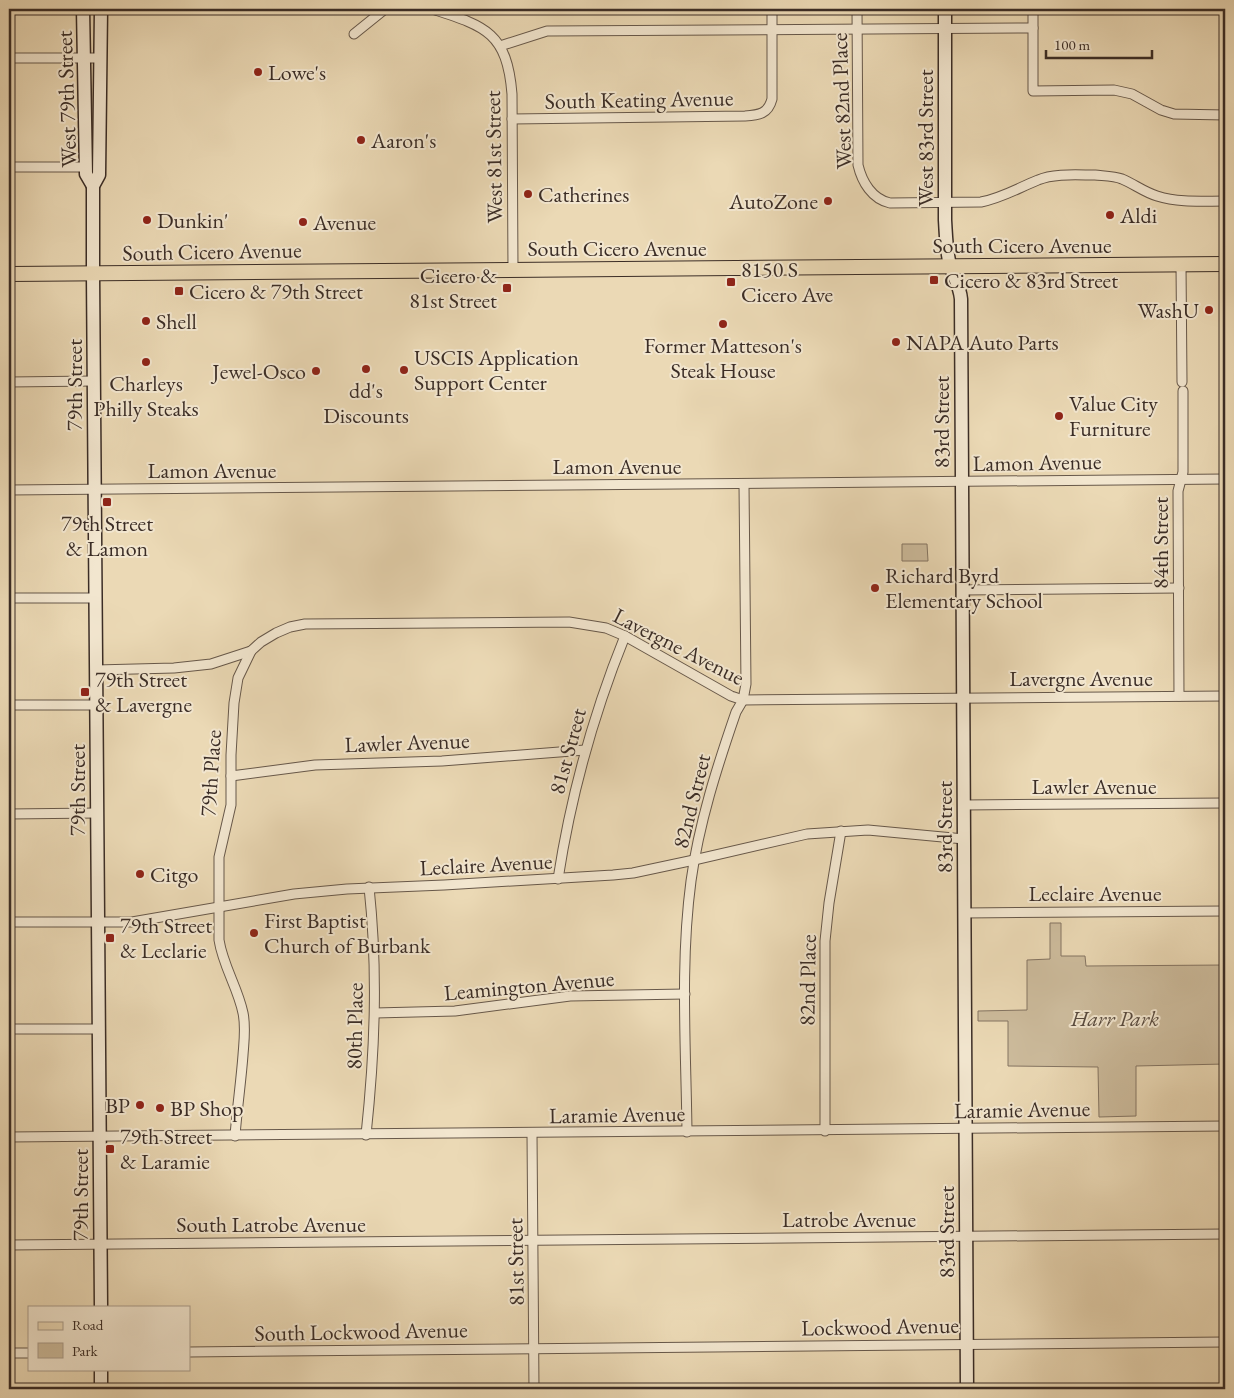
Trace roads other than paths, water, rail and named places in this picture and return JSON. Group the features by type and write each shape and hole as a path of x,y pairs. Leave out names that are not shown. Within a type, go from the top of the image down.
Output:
{"main road":[{"name":"West 79th Street","path":"83,9 86,174 93,186"},
{"name":"West 79th Street","path":"93,274 93,186 99,175 100,9"},
{"name":"West 83rd Street","path":"946,9 945,203 947,252 951,266"},
{"name":"South Cicero Avenue","path":"9,274 1225,264"},
{"name":"83rd Street","path":"951,266 958,283 961,299 967,1389"},
{"name":"79th Street","path":"93,274 101,1306"},
{"path":"101,1370 102,1389"}],"street":[{"path":"354,34 385,9"},
{"path":"432,9 464,19 487,31 500,46 547,31 1033,28"},
{"path":"772,9 773,29"},
{"name":"West 82nd Place","path":"857,9 858,165 860,174 882,202 945,203"},
{"path":"1033,9 1033,91 1114,90 1132,94 1161,110 1174,114 1225,115"},
{"name":"South Keating Avenue","path":"512,119 745,116 766,112 770,107 773,90 773,29"},
{"name":"West 81st Street","path":"500,46 511,81 512,270"},
{"path":"9,58 101,58"},
{"path":"9,167 86,167"},
{"path":"945,203 995,200 1039,179 1094,175 1120,179 1144,191 1171,200 1186,202 1225,201"},
{"name":"84th Street","path":"1179,696 1178,491 1183,472 1181,265"},
{"path":"9,382 94,382"},
{"name":"Lamon Avenue","path":"9,490 1225,478"},
{"name":"82nd Street","path":"687,1132 685,994 688,908 694,860 709,796 736,712 743,700 746,684 744,484"},
{"path":"963,590 1179,588"},
{"path":"9,598 96,598"},
{"name":"Lavergne Avenue","path":"96,670 192,667 211,664 251,651 276,633 290,627 305,624 569,622 606,628 625,636 731,696 743,700 1225,696"},
{"name":"81st Street","path":"558,879 566,827 585,750 607,681 625,636"},
{"name":"79th Place","path":"235,1136 241,1078 244,1018 237,992 221,954 219,940 218,857 230,812 232,734 236,689 241,669 251,651"},
{"path":"9,705 96,704"},
{"name":"Lawler Avenue","path":"231,776 315,765 442,761 585,750"},
{"name":"Lawler Avenue","path":"964,805 1225,804"},
{"path":"9,814 97,813"},
{"name":"Leclaire Avenue","path":"9,922 132,922 294,894 369,887 444,886 633,873 807,834 841,831 868,830 964,839"},
{"name":"82nd Place","path":"825,1131 825,941 830,895 841,831"},
{"name":"80th Place","path":"366,1135 373,1063 375,1013 373,938 369,887"},
{"name":"Leclaire Avenue","path":"964,913 1225,911"},
{"name":"Leamington Avenue","path":"375,1013 455,1011 570,996 685,994"},
{"path":"9,1029 99,1029"},
{"name":"Laramie Avenue","path":"9,1137 1225,1126"},
{"name":"81st Street","path":"532,1133 534,1389"},
{"name":"Latrobe Avenue","path":"533,1241 1225,1234"},
{"name":"South Latrobe Avenue","path":"9,1245 533,1241"},
{"name":"Lockwood Avenue","path":"534,1348 1225,1342"},
{"name":"South Lockwood Avenue","path":"190,1352 534,1348"},
{"path":"9,1353 28,1353"}],"place":[{"name":"Lowe's","path":"258,72"},
{"name":"Aaron's","path":"361,140"},
{"name":"Catherines","path":"528,194"},
{"name":"AutoZone","path":"828,201"},
{"name":"Aldi","path":"1110,215"},
{"name":"Dunkin'","path":"147,220"},
{"name":"Avenue","path":"303,222"},
{"name":"Cicero & 83rd Street","path":"934,280"},
{"name":"8150 S Cicero Ave","path":"731,282"},
{"name":"Cicero & 81st Street","path":"507,288"},
{"name":"Cicero & 79th Street","path":"179,291"},
{"name":"WashU","path":"1209,310"},
{"name":"Shell","path":"146,321"},
{"name":"Former Matteson's Steak House","path":"723,324"},
{"name":"NAPA Auto Parts","path":"896,342"},
{"name":"Charleys Philly Steaks","path":"146,362"},
{"name":"dd's Discounts","path":"366,369"},
{"name":"USCIS Application Support Center","path":"404,370"},
{"name":"Jewel-Osco","path":"316,371"},
{"name":"Value City Furniture","path":"1059,416"},
{"name":"79th Street & Lamon","path":"107,502"},
{"name":"Richard Byrd Elementary School","path":"875,588"},
{"name":"79th Street & Lavergne","path":"85,692"},
{"name":"Citgo","path":"140,874"},
{"name":"First Baptist Church of Burbank","path":"254,933"},
{"name":"79th Street & Leclarie","path":"110,938"},
{"name":"BP","path":"140,1105"},
{"name":"BP Shop","path":"160,1108"},
{"name":"79th Street & Laramie","path":"110,1149"}],"park label":[{"name":"Harr Park","path":"1115,1018"}]}
